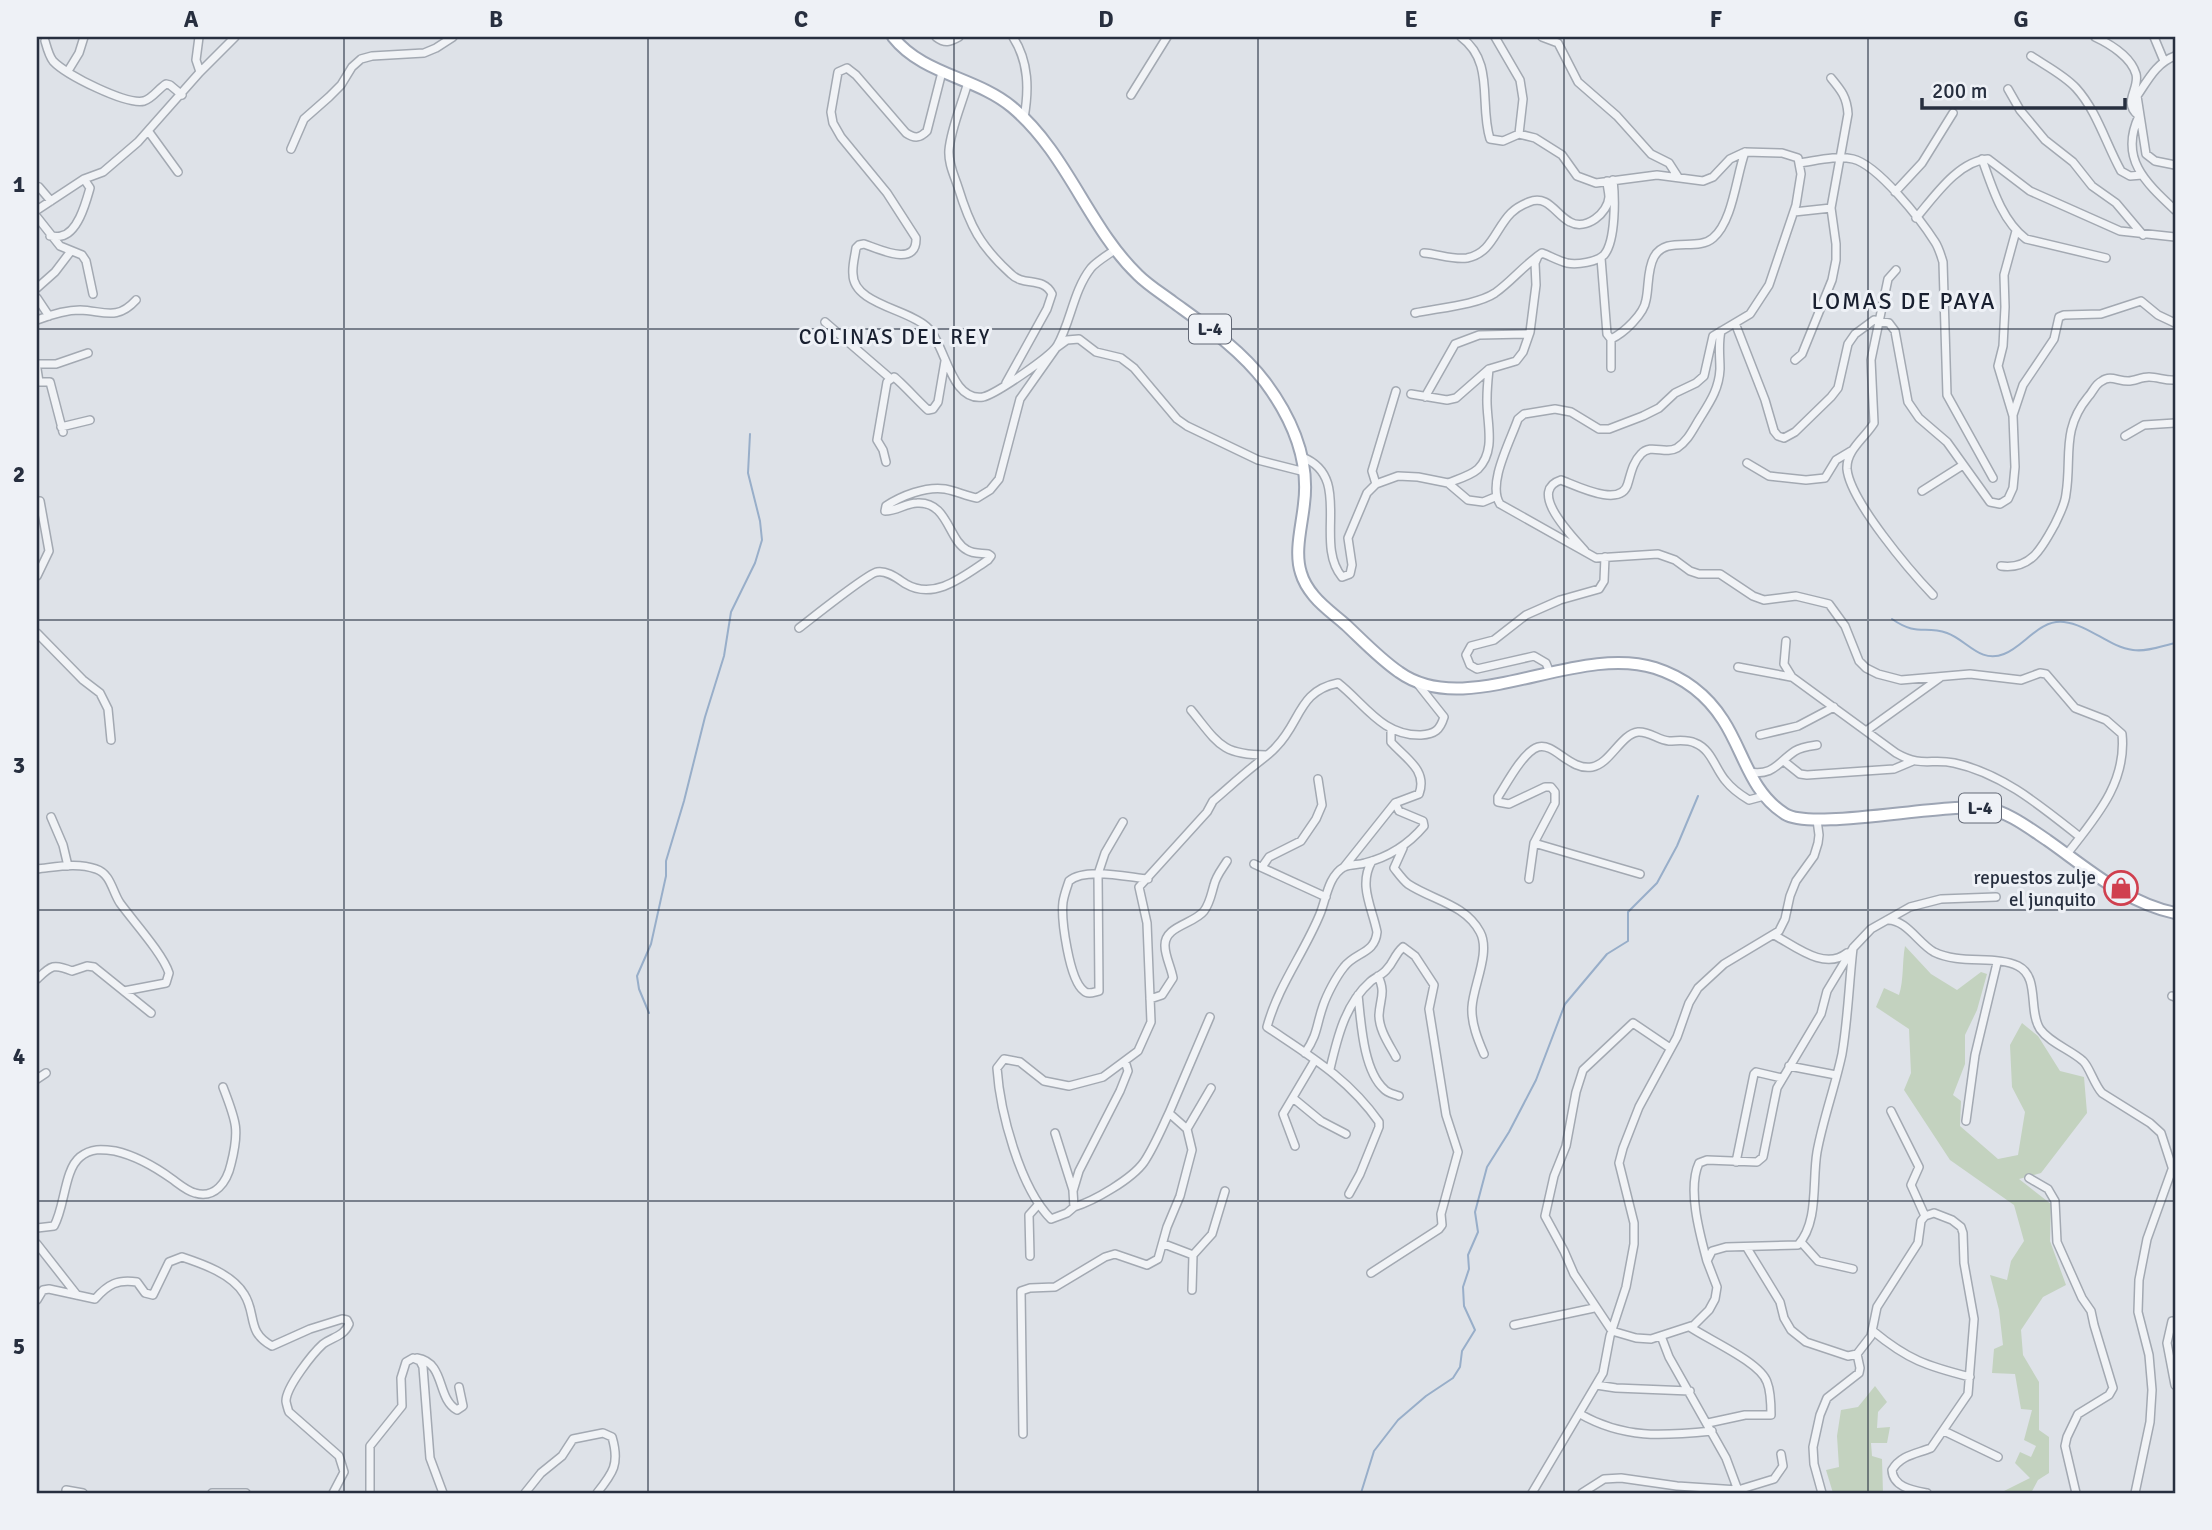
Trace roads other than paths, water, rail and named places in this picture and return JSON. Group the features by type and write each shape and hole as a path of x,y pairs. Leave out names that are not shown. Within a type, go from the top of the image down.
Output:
{"main road":[{"name":"L-4","path":"893,37 914,58 998,96 1024,118 1049,146 1116,249 1138,275 1228,342 1264,380 1285,412 1305,472 1306,495 1298,548 1300,572 1313,595 1397,671 1417,683 1467,689 1579,665 1618,661 1653,667 1683,679 1705,698 1723,719 1764,796 1788,817 1817,820 1957,807 1990,809 2014,819 2131,898 2175,913"}],"street":[{"path":"68,71 79,53 84,37"},
{"path":"199,37 196,60 200,72"},
{"path":"37,210 84,179 103,172 149,132 200,72 235,37"},
{"path":"291,149 304,119 329,97 361,59 424,53 453,37"},
{"path":"936,37 949,42 959,37"},
{"path":"1013,37 1021,53 1027,76 1028,92 1024,118"},
{"path":"1131,95 1167,37"},
{"path":"1461,37 1472,45 1482,66 1486,127 1490,139 1503,141 1520,134 1535,138 1562,155 1577,176 1596,183 1657,175 1703,181 1713,177 1730,159 1745,152 1782,153 1798,158 1801,174 1794,212 1769,285 1750,314 1713,336 1704,376 1675,393 1659,408 1609,429 1599,429 1571,412 1555,410 1524,414 1518,419 1494,485 1495,497 1500,504 1590,556 1658,554 1699,574 1720,574 1753,596 1764,600 1796,596 1829,604 1845,625 1859,661 1866,668 1900,680 1970,674 2021,680 2040,673 2046,674 2075,708 2106,720 2122,734 2121,765 2114,786 2105,804 2067,854"},
{"path":"1495,37 1520,80 1523,99 1520,134"},
{"path":"1542,37 1558,43 1578,82 1617,116 1651,154 1669,163 1678,177"},
{"path":"2095,37 2118,51 2135,70 2137,77 2130,102 2139,115"},
{"path":"2154,37 2164,61"},
{"path":"45,41 51,59 68,71 126,100 144,101 166,84 182,95"},
{"path":"2031,56 2077,89 2091,110 2121,171 2130,176 2142,175"},
{"path":"2175,56 2157,67 2137,96 2146,154 2155,161 2175,165"},
{"path":"942,72 927,131 921,137 913,138 856,75 847,68 838,72 831,112 833,123 887,193 916,238 916,246 905,255 859,245 852,277 864,296 904,313 926,326 933,334 960,388 971,397 983,397 1004,388 1067,340 1079,339 1096,352 1121,358 1134,368 1177,419 1187,426 1258,460 1305,472"},
{"path":"1795,360 1802,354 1832,280 1836,244 1831,208 1848,114 1847,101 1831,78"},
{"path":"968,82 949,149 950,163 970,226 978,239 1011,275 1020,281 1039,282 1048,286 1052,294 1047,309 1004,388"},
{"path":"2008,89 2020,110 2045,140 2073,162 2092,186 2116,203 2143,235"},
{"path":"1895,192 1922,163 1953,113"},
{"path":"2139,115 2131,132 2133,160 2142,175 2175,210"},
{"path":"149,132 178,172"},
{"path":"1611,339 1637,317 1646,304 1654,257 1667,246 1696,245 1712,240 1723,227 1745,152"},
{"path":"1799,163 1839,158 1853,159 1867,165 1895,192 1936,243 1943,262 1947,395 1993,478"},
{"path":"1982,159 1991,186 2016,231 2026,239 2106,258"},
{"path":"1916,218 1947,183 1967,166 1987,159 2030,191 2120,231 2175,237"},
{"path":"50,236 69,233 75,224 90,188 84,179"},
{"path":"1424,253 1455,258 1481,253 1511,213 1533,200 1546,202 1570,223 1580,225 1603,213 1609,199 1610,180"},
{"path":"1542,253 1569,263 1601,258 1606,253 1616,200 1610,180"},
{"path":"39,187 51,201"},
{"path":"1794,212 1831,208"},
{"path":"37,217 60,246 82,255 86,261 93,294"},
{"path":"1735,323 1774,431 1784,438 1809,419 1838,388 1848,344 1855,334 1874,320 1889,323 1895,331 1908,402 1919,418 1947,442 1990,502 2000,504 2008,499 2013,488 2015,467 2013,416 1998,366 2003,346 2004,275 2016,231"},
{"path":"799,628 827,609 864,577 877,572 889,574 911,587 929,590 949,586 988,560 991,556 988,554 974,553 960,545 941,512 930,506 918,502 885,511 886,506 927,489 944,489 977,498 990,490 999,479 1020,399 1056,348 1091,267 1116,249"},
{"path":"37,288 55,272 71,251"},
{"path":"1415,313 1486,298 1542,253"},
{"path":"1411,394 1447,400 1457,398 1489,369 1516,360 1523,352 1529,334 1534,311 1535,263 1542,253"},
{"path":"1601,258 1607,334 1611,339 1611,368"},
{"path":"1747,463 1769,476 1806,480 1825,478 1836,460 1851,451 1874,423 1871,360 1888,279 1896,270"},
{"path":"37,298 49,316"},
{"path":"37,320 80,310 100,314 127,310 136,300"},
{"path":"2013,416 2023,385 2054,339 2056,323 2064,315 2101,314 2141,300 2158,315 2175,323"},
{"path":"825,323 891,379"},
{"path":"1590,556 1555,515 1549,500 1550,489 1555,482 1561,480 1606,496 1619,495 1626,489 1632,468 1643,452 1650,449 1669,451 1688,438 1712,400 1720,372 1721,331"},
{"path":"1425,397 1455,344 1479,335 1529,334"},
{"path":"37,364 56,364 88,353"},
{"path":"886,462 877,440 887,382 894,377 928,410 933,409 938,402 946,360"},
{"path":"37,369 38,382 50,382 62,429 90,420"},
{"path":"1448,483 1479,468 1485,458 1490,441 1486,400 1489,369"},
{"path":"2001,566 2024,564 2041,551 2062,509 2066,494 2068,447 2078,408 2097,384 2110,378 2128,381 2151,377 2175,380"},
{"path":"1376,484 1372,471 1395,391"},
{"path":"2125,436 2144,425 2175,424"},
{"path":"1851,451 1847,469 1858,498 1913,574 1933,596"},
{"path":"1302,457 1314,461 1326,478 1331,501 1333,559 1342,577 1350,574 1352,565 1348,538 1367,493 1376,484 1398,476 1418,477 1448,483 1468,500 1483,502 1495,497"},
{"path":"1922,491 1963,465"},
{"path":"37,576 48,551 40,501"},
{"path":"1550,673 1546,663 1534,656 1477,669 1470,665 1466,655 1471,646 1494,640 1526,615 1560,600 1599,589 1604,581 1605,557"},
{"path":"37,633 83,680 100,692 108,709 111,740"},
{"path":"1786,642 1784,664 1792,677 1896,754 1913,761 1951,762 2013,787 2080,837"},
{"path":"1738,667 1792,677"},
{"path":"1866,731 1941,676"},
{"path":"1210,1017 1169,1113 1142,1166 1089,1202 1051,1219 1037,1206 1015,1153 1002,1102 997,1068 1004,1059 1020,1062 1044,1081 1069,1086 1103,1077 1138,1051 1151,1022 1147,923 1139,887 1207,812 1213,800 1288,734 1298,711 1310,695 1323,686 1338,683 1371,716 1391,730 1414,735 1432,734 1441,727 1444,717 1417,683"},
{"path":"1760,735 1798,726 1833,707"},
{"path":"1191,710 1224,747 1240,755 1267,755"},
{"path":"1349,1194 1379,1127 1378,1122 1351,1087 1330,1069 1267,1027 1282,986 1320,916 1332,880 1395,803 1419,794 1421,774 1391,742 1391,730"},
{"path":"1529,879 1534,843 1555,803 1555,792 1545,787 1509,804 1498,802 1498,797 1527,754 1539,747 1549,747 1568,761 1583,767 1594,767 1632,733 1640,732 1667,741 1682,739 1696,743 1704,749 1736,793 1749,800 1764,796"},
{"path":"1749,772 1758,774 1772,770 1794,752 1817,745"},
{"path":"1785,762 1800,774 1807,775 1894,769 1913,761"},
{"path":"1262,867 1269,857 1301,841 1316,819 1322,805 1318,779"},
{"path":"1344,867 1372,861 1394,852 1424,827 1423,821 1399,811 1395,803"},
{"path":"51,817 63,845 68,866"},
{"path":"1532,1493 1602,1373 1626,1287 1634,1244 1634,1223 1619,1163 1639,1107 1698,988 1724,964 1779,931 1796,881 1814,856 1819,835 1817,820"},
{"path":"1123,822 1105,853 1098,874 1099,991 1089,993 1083,990 1074,976 1067,948 1063,902 1069,881 1074,876 1083,874 1098,874 1148,878"},
{"path":"1534,843 1640,874"},
{"path":"1405,844 1394,868 1407,883 1460,910 1481,934 1483,948 1478,987 1472,1006 1476,1035 1483,1054"},
{"path":"1150,999 1162,995 1173,978 1165,948 1166,938 1172,930 1193,921 1202,913 1227,861"},
{"path":"1305,1053 1316,1037 1323,1005 1342,969 1350,961 1370,950 1376,939 1375,923 1364,881 1372,861"},
{"path":"1254,863 1326,897"},
{"path":"37,869 78,865 98,869 106,875 119,901 167,965 169,973 166,983 124,991"},
{"path":"1774,934 1819,959 1830,961 1842,957 1871,929 1910,907 1941,899 1996,897"},
{"path":"1886,920 1900,923 1922,945 1938,954 2018,966 2026,972 2030,978 2041,1030 2086,1063 2095,1086 2102,1093 2150,1123 2161,1133 2174,1164 2147,1240 2139,1280 2137,1312 2149,1355 2152,1390 2146,1442 2135,1493"},
{"path":"1330,1069 1339,1030 1358,995 1369,982 1387,970 1402,947 1415,956 1434,985 1429,1009 1446,1115 1458,1152 1439,1230 1371,1273"},
{"path":"1670,1048 1633,1023 1583,1070 1566,1146 1554,1176 1545,1216 1594,1308 1612,1331 1636,1338 1651,1339 1690,1327 1703,1318 1715,1299 1717,1287 1707,1261 1698,1221 1694,1188 1696,1170 1699,1163 1707,1160 1758,1162 1763,1157 1777,1088 1815,1025 1830,984 1853,948"},
{"path":"1707,1261 1712,1251 1717,1248 1798,1245 1801,1242 1810,1220 1817,1152 1848,1015 1853,948"},
{"path":"1966,1121 1975,1055 1997,962"},
{"path":"37,979 57,965 72,971 87,966 94,967 151,1013"},
{"path":"1378,976 1384,992 1379,1014 1381,1029 1396,1057"},
{"path":"1358,995 1362,1029 1372,1072 1385,1091 1399,1096"},
{"path":"1073,1191 1079,1171 1128,1071 1125,1060"},
{"path":"1295,1146 1283,1114 1315,1060"},
{"path":"1789,1066 1836,1075"},
{"path":"1735,1162 1754,1074 1756,1072 1782,1078"},
{"path":"37,1079 46,1073"},
{"path":"37,1228 54,1226 72,1167 81,1156 100,1148 147,1162 192,1193 206,1195 220,1187 228,1176 237,1138 234,1114 223,1087"},
{"path":"1186,1129 1211,1088"},
{"path":"1293,1098 1321,1122 1346,1135"},
{"path":"1891,1111 1919,1167 1911,1185 1925,1216"},
{"path":"1023,1434 1021,1291 1030,1287 1055,1287 1105,1256 1115,1254 1147,1265 1158,1259 1180,1196 1192,1150 1186,1129 1169,1113"},
{"path":"1055,1133 1073,1191 1074,1207"},
{"path":"2029,1178 2048,1189 2055,1201 2056,1242 2081,1298 2091,1311 2113,1388 2109,1395 2078,1414 2067,1437 2065,1446 2076,1493"},
{"path":"1192,1290 1193,1255 1212,1234 1224,1191"},
{"path":"1030,1256 1029,1215 1037,1206"},
{"path":"1747,1248 1772,1288 1791,1330 1806,1342 1848,1356 1857,1354 1873,1331 1878,1307 1918,1243 1921,1221 1925,1216 1934,1213 1958,1224 1963,1233 1964,1263 1974,1319 1969,1394 1931,1448 1899,1460 1892,1470 1896,1481 1903,1487 1927,1493"},
{"path":"1801,1242 1818,1261 1853,1269"},
{"path":"37,1244 77,1296"},
{"path":"1164,1244 1193,1255"},
{"path":"37,1297 43,1290 49,1289 95,1299 110,1284 124,1280 137,1282 145,1293 153,1295 169,1262 182,1257 202,1264 235,1283 246,1296 254,1330 262,1341 272,1346 310,1329 347,1320 349,1324 343,1334 325,1343 312,1355 289,1391 286,1401 289,1412 339,1456 344,1472 333,1493"},
{"path":"1514,1325 1594,1308"},
{"path":"2172,1321 2167,1343 2175,1385"},
{"path":"1580,1414 1602,1426 1621,1432 1664,1434 1710,1427 1745,1415 1771,1415 1767,1379 1758,1368 1690,1327"},
{"path":"1873,1331 1911,1359 1930,1367 1970,1377"},
{"path":"1661,1336 1669,1357 1726,1458 1738,1492"},
{"path":"1822,1493 1814,1464 1815,1433 1827,1398 1858,1373 1860,1368 1857,1354"},
{"path":"413,1358 420,1361 423,1367 430,1458 443,1493"},
{"path":"370,1493 370,1446 402,1406 401,1378 406,1362 413,1358 426,1360 434,1366 449,1404 457,1410 463,1406 459,1387"},
{"path":"1596,1385 1690,1391"},
{"path":"1944,1431 1998,1457"},
{"path":"525,1493 541,1473 562,1457 573,1439 603,1433 612,1437 616,1450 614,1472 597,1493"},
{"path":"1582,1493 1604,1479 1621,1478 1738,1492 1774,1479 1783,1466 1781,1454"},
{"path":"66,1490 83,1493"},
{"path":"212,1493 246,1493"}],"waterway":[{"path":"649,1013 639,989 637,976 651,944 666,876 666,861 724,656 731,612 755,563 762,540 748,473 750,434"},
{"path":"1892,619 1908,628 1947,633 1988,656 2012,650 2040,629 2055,622 2073,624 2116,645 2133,650 2175,643"},
{"path":"1361,1493 1374,1451 1398,1420 1453,1378 1460,1367 1462,1351 1475,1330 1464,1306 1463,1287 1469,1269 1468,1255 1478,1232 1475,1212 1487,1167 1536,1080 1565,1004 1607,954 1628,941 1628,912 1657,883 1677,846 1698,796"}],"place":[{"name":"repuestos zulje el junquito","path":"2121,888"}],"district":[{"name":"LOMAS DE PAYA","path":"1904,301"},
{"name":"COLINAS DEL REY","path":"895,337"}]}
